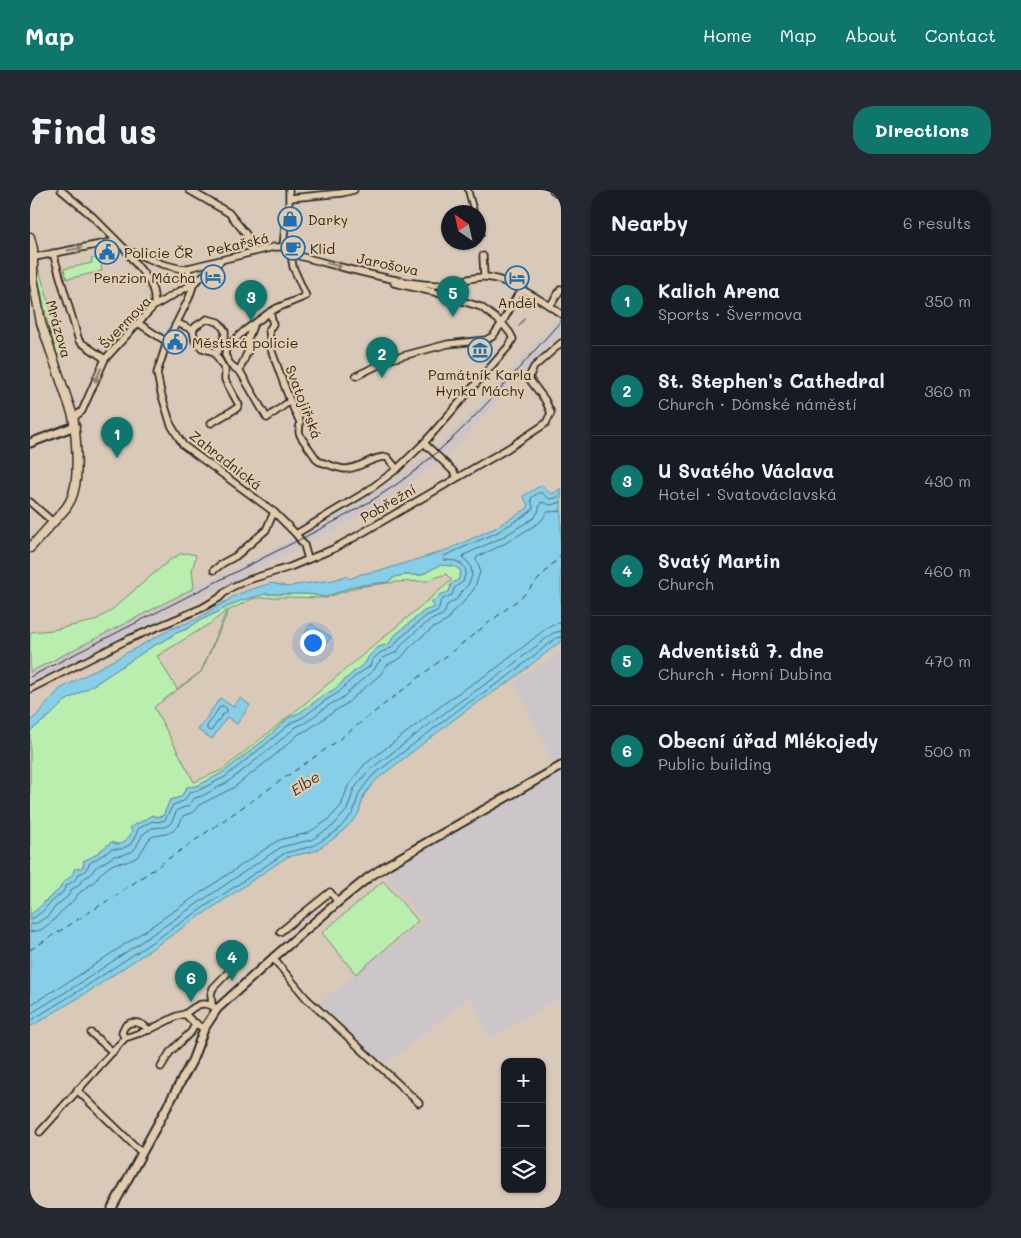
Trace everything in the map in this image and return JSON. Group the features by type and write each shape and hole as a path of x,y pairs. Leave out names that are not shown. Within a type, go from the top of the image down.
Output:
{"main road":[{"name":"Mrázova","path":"30,237 33,249 33,278 41,323 75,426"},
{"path":"30,548 68,504 74,492 76,472 75,426"}],"street":[{"path":"61,190 92,216 126,250 131,259 143,271 152,288 155,298 154,306"},
{"path":"190,190 229,213 246,234 253,252"},
{"path":"283,247 286,215 290,198 289,190"},
{"path":"290,198 354,190"},
{"path":"468,190 472,205"},
{"path":"553,190 561,196"},
{"path":"32,258 116,240"},
{"name":"Pekařská","path":"188,268 274,247 283,247 291,254"},
{"path":"126,250 162,264 182,269 188,268 189,275 194,283"},
{"path":"54,253 80,341 105,359"},
{"path":"290,401 267,418 241,372 230,364 225,355 226,348 253,324 277,308 306,296 292,267 291,254"},
{"name":"Jarošova","path":"291,254 376,276 413,283 436,285 484,276 497,278 523,290 561,314"},
{"path":"483,256 484,276"},
{"name":"Švermova","path":"73,416 82,411 105,359 154,306 194,283 223,260"},
{"path":"296,534 366,492 397,469 424,443 513,339 502,323 481,307 434,292 385,281 376,276"},
{"name":"Zahradnická","path":"194,283 189,298 167,342 157,373 171,425 183,445 274,512 296,534 304,546 308,559"},
{"path":"550,306 561,288"},
{"path":"356,376 391,359 448,344 486,340 492,336 502,323 517,296 523,290"},
{"name":"Svatojiřská","path":"270,312 273,324 269,330 271,349 290,401 300,422 299,432 318,461 344,469 380,457 387,457 397,469"},
{"path":"193,330 207,319 221,325 225,334 220,348 214,352"},
{"path":"138,323 167,342"},
{"path":"177,324 193,330"},
{"path":"239,371 248,351 247,342 253,324"},
{"path":"193,330 195,341 202,348 214,352 224,370 225,380 239,405 212,423"},
{"name":"Pobřežní","path":"30,690 129,639 202,608 219,598 232,587 290,567 333,549 542,426 546,423 551,413 545,400 530,380 530,375 534,367 561,343"},
{"path":"30,443 75,426"},
{"path":"424,443 457,477"},
{"path":"30,502 53,522"},
{"path":"214,570 236,556 266,530 274,512"},
{"path":"112,1208 192,1061 214,1007 338,902 389,864 561,766"},
{"path":"280,932 330,892 338,902"},
{"path":"272,958 306,998 419,1103"},
{"path":"214,1007 211,994 213,988 239,961"},
{"path":"40,1132 125,1038 185,1014 201,1004 214,1007"},
{"path":"185,1014 204,1029"},
{"path":"125,1038 122,1033 123,1029 134,1022 145,1026 149,1030"},
{"path":"161,1067 170,1052 190,1032 196,1023"},
{"path":"91,1033 113,1052"},
{"path":"78,1090 142,1153"}],"shaded area":[{"path":"561,314 561,332 457,445 405,487 337,528 30,685 30,672 246,563 367,498 398,477 437,447 464,421"},
{"path":"561,652 561,997 490,1039 470,996 386,1064 319,1003 424,920 385,874 421,850 559,774 514,681"}],"green space":[{"path":"100,257 102,271 67,279 64,269 92,263 91,259"},
{"path":"37,263 63,350 58,356 49,329 36,267"},
{"path":"180,554 196,555 192,571 194,588 30,672 30,634 32,632 52,630 94,621 109,612 170,560"},
{"path":"440,565 455,567 461,572 458,580 436,607 424,611 394,636 390,643 377,648 366,662 335,689 290,717 222,773 197,786 187,787 181,797 170,800 163,816 156,817 152,815 131,827 132,832 121,844 112,842 92,857 83,861 82,868 66,880 60,889 30,915 30,731 51,715 65,701 92,686 153,646 232,604 265,594 309,594 325,597 354,586 387,582 403,575 421,575","holes":["446,574 452,580 222,770 194,782 154,707 201,672 229,610 254,598 326,598 357,587 395,582 426,581","227,610 201,672 177,689 157,656 211,623"]},
{"path":"383,881 418,921 356,974 322,933"}],"water":[{"name":"Elbe","path":"542,485 551,494 561,488 561,641 509,682 465,711 376,780 364,795 358,815 340,834 315,851 287,857 88,992 30,1027 30,915 60,889 63,883 72,875 74,869 82,868 83,861 92,857 112,842 121,844 124,842 132,832 130,827 152,815 157,817 163,816 170,800 181,797 187,787 197,786 222,773 290,717 335,689 366,662 377,648 390,643 394,636 424,611 435,607 432,601 438,598 439,595 449,592 451,584 458,580 461,572 453,566 440,565 421,575 403,575 387,582 354,586 325,597 309,594 265,594 240,601 153,646 92,686 65,701 51,715 30,731 30,721 60,689 171,629 197,619 236,595 249,590 272,583 289,587 346,576 350,579 361,574 383,570 447,550 495,528 528,508 523,496"},
{"path":"311,624 331,637 324,646 305,633"},
{"path":"220,698 233,707 240,698 250,705 237,724 227,717 212,739 198,730"}],"ferry route":[{"path":"30,950 118,894 336,742 523,596 561,555"}],"railway":[{"path":"519,326 524,319"},
{"path":"30,677 320,529 379,496 416,470 455,436 561,321"}],"place":[{"name":"Darky","path":"290,219"},
{"name":"Klid","path":"293,248"},
{"name":"Policie ČR","path":"107,252"},
{"name":"Penzion Mácha","path":"213,277"},
{"name":"Anděl","path":"517,278"},
{"name":"Adventistů 7. dne","path":"453,317"},
{"name":"U Svatého Václava","path":"251,321"},
{"name":"Městská policie","path":"175,342"},
{"name":"Památník Karla Hynka Máchy","path":"480,350"},
{"name":"St. Stephen's Cathedral","path":"382,378"},
{"name":"Kalich Arena","path":"117,458"},
{"name":"Svatý Martin","path":"232,981"},
{"name":"Obecní úřad Mlékojedy","path":"191,1002"}]}
